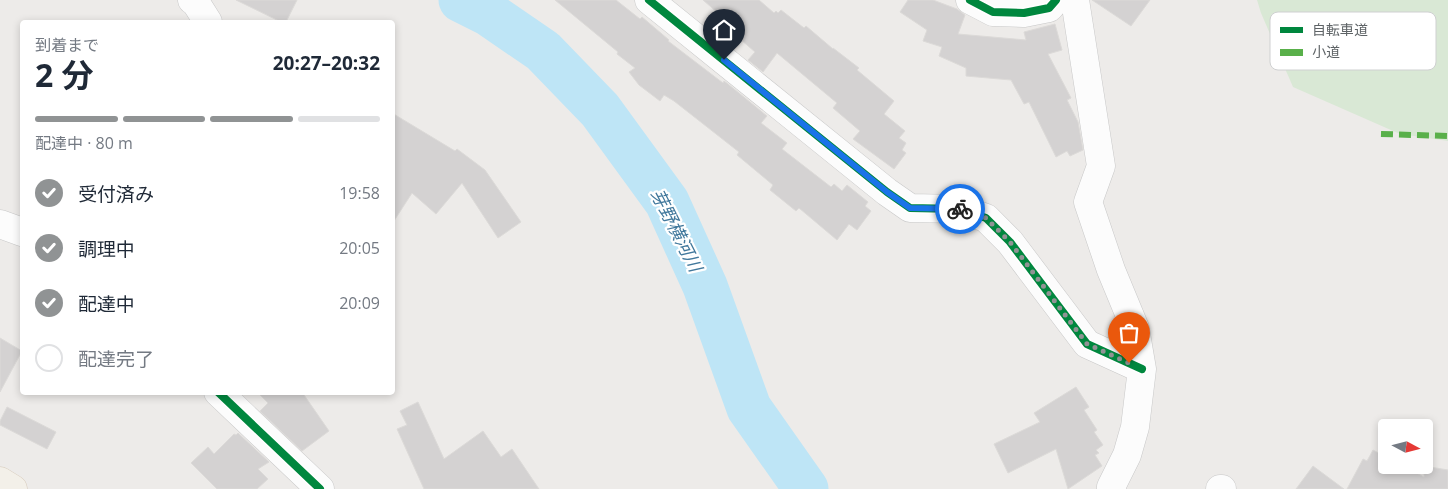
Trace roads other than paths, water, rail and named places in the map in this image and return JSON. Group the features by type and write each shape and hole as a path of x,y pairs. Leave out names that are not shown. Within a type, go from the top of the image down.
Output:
{"main road":[{"path":"0,481 13,489"}],"street":[{"path":"192,0 207,20"},
{"path":"649,0 887,192 910,208 960,210 986,218 1010,242 1087,344 1142,368"},
{"path":"970,0 992,12 1024,13 1049,8 1056,0"},
{"path":"1076,0 1101,166 1088,202 1111,270 1135,328 1142,368 1135,427 1127,455 1111,487 1112,489"},
{"path":"0,224 20,231"},
{"path":"221,395 320,489"}],"waterway":[{"name":"芽野横河川","path":"461,0 489,14 543,51 600,110 667,202 705,286 749,408 806,489"}]}
